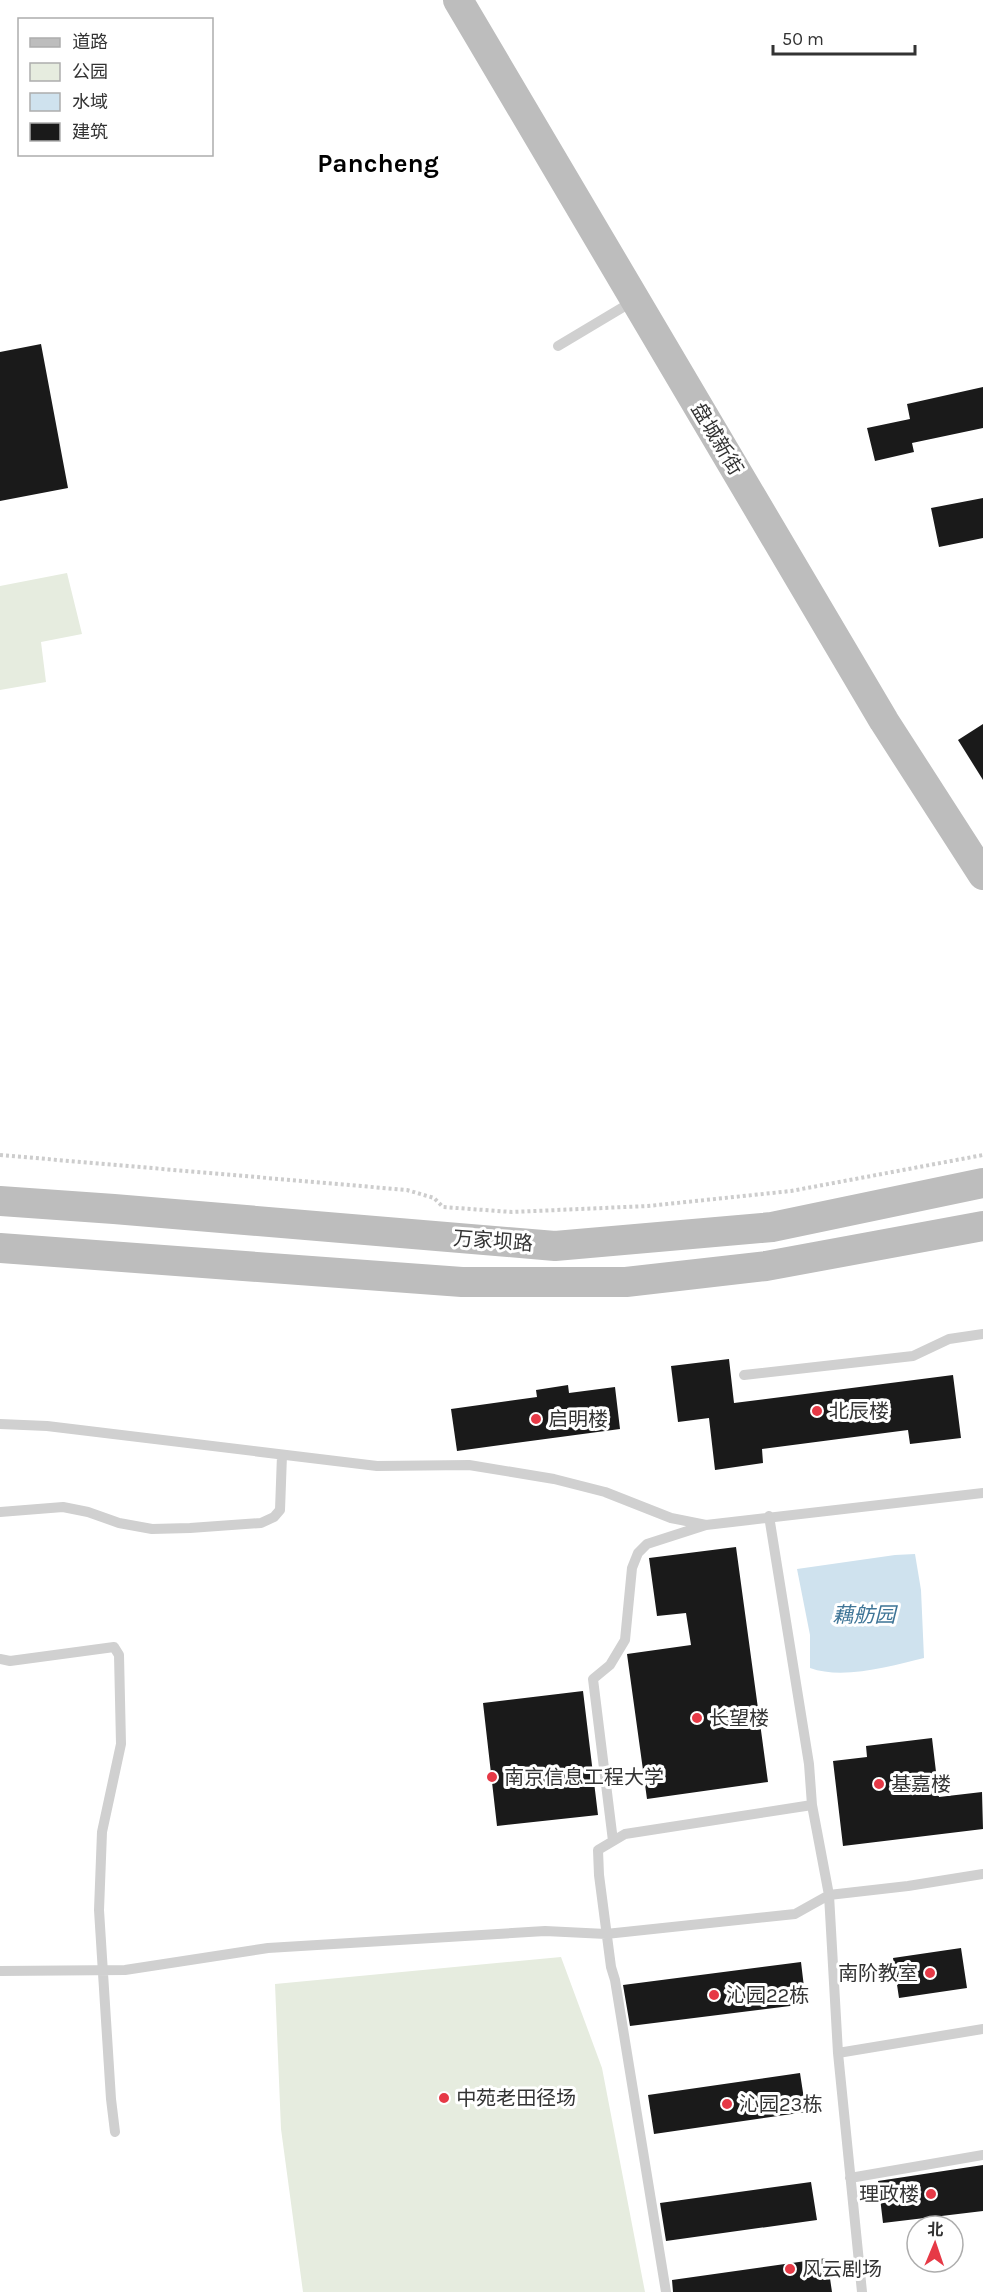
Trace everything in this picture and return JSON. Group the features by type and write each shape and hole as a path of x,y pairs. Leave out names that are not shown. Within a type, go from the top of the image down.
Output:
{"main road":[{"name":"盘城新街","path":"458,0 884,721 983,875"},
{"name":"万家坝路","path":"0,1201 555,1246 772,1227 983,1183"},
{"name":"万家坝路","path":"0,1248 462,1282 626,1282 766,1266 983,1226"}],"lane":[{"path":"558,346 635,300"},
{"path":"744,1375 913,1356 949,1339 983,1334"},
{"path":"0,1424 47,1426 377,1466 469,1465 554,1479 605,1492 671,1518 706,1525"},
{"path":"0,1512 63,1507 88,1512 119,1523 152,1529 261,1523 274,1517 280,1510 282,1455"},
{"path":"613,1841 593,1679 610,1665 625,1640 631,1578 638,1553 647,1544 706,1525 983,1493"},
{"path":"769,1516 804,1732 812,1805 828,1895 838,2053 862,2292"},
{"path":"0,1659 10,1661 114,1647 119,1655 121,1744 102,1832 99,1910 115,2132"},
{"path":"666,2292 606,1934 598,1850 625,1834 812,1805"},
{"path":"0,1971 125,1970 291,1946 545,1931 606,1934 795,1914 828,1895 908,1886 983,1874"},
{"path":"838,2053 983,2030"},
{"path":"850,2178 983,2155"}],"path":[{"path":"0,1155 407,1190 434,1198 443,1207 512,1212 648,1206 791,1191 983,1155"}],"green space":[{"path":"67,573 82,634 41,642 46,682 0,690 0,586"},
{"name":"中苑老田径场","path":"561,1957 602,2068 645,2292 303,2292 281,2129 275,1984"}],"water":[{"name":"藕舫园","path":"915,1554 921,1590 924,1658 852,1672 837,1673 810,1668 810,1635 797,1569"}],"building":[{"path":"41,344 68,488 0,501 0,352"},
{"path":"983,387 983,428 912,443 914,452 875,461 867,428 910,419 907,404"},
{"path":"983,498 983,538 939,547 931,508"},
{"path":"983,724 983,780 958,740"},
{"name":"北辰楼","path":"729,1359 734,1403 953,1375 961,1438 910,1444 908,1430 762,1449 763,1463 715,1470 709,1418 678,1422 671,1366"},
{"name":"启明楼","path":"568,1385 569,1393 615,1387 620,1429 457,1451 451,1409 537,1397 536,1390"},
{"name":"长望楼","path":"736,1547 768,1782 647,1799 627,1654 691,1645 686,1613 657,1616 649,1558"},
{"path":"583,1691 598,1815 497,1826 483,1703"},
{"name":"基嘉楼","path":"932,1738 939,1797 982,1792 983,1829 843,1846 833,1761 867,1757 866,1746"},
{"name":"南阶教室","path":"961,1948 967,1988 899,1998 893,1958"},
{"name":"沁园22栋","path":"801,1962 806,2004 630,2026 623,1985"},
{"name":"沁园23栋","path":"800,2073 806,2112 654,2134 648,2095"},
{"name":"理政楼","path":"983,2165 983,2211 958,2214 905,2214 905,2220 883,2223 878,2181"},
{"path":"811,2182 817,2220 666,2241 660,2203"},
{"name":"风云剧场","path":"827,2258 832,2292 673,2292 672,2280"}],"place":[{"name":"北辰楼","path":"817,1411"},
{"name":"启明楼","path":"536,1419"},
{"name":"长望楼","path":"697,1718"},
{"name":"南京信息工程大学","path":"492,1777"},
{"name":"基嘉楼","path":"879,1784"},
{"name":"南阶教室","path":"930,1973"},
{"name":"沁园22栋","path":"714,1995"},
{"name":"中苑老田径场","path":"444,2098"},
{"name":"沁园23栋","path":"727,2104"},
{"name":"理政楼","path":"931,2194"},
{"name":"风云剧场","path":"790,2269"}],"district":[{"name":"Pancheng","path":"378,163"}]}
